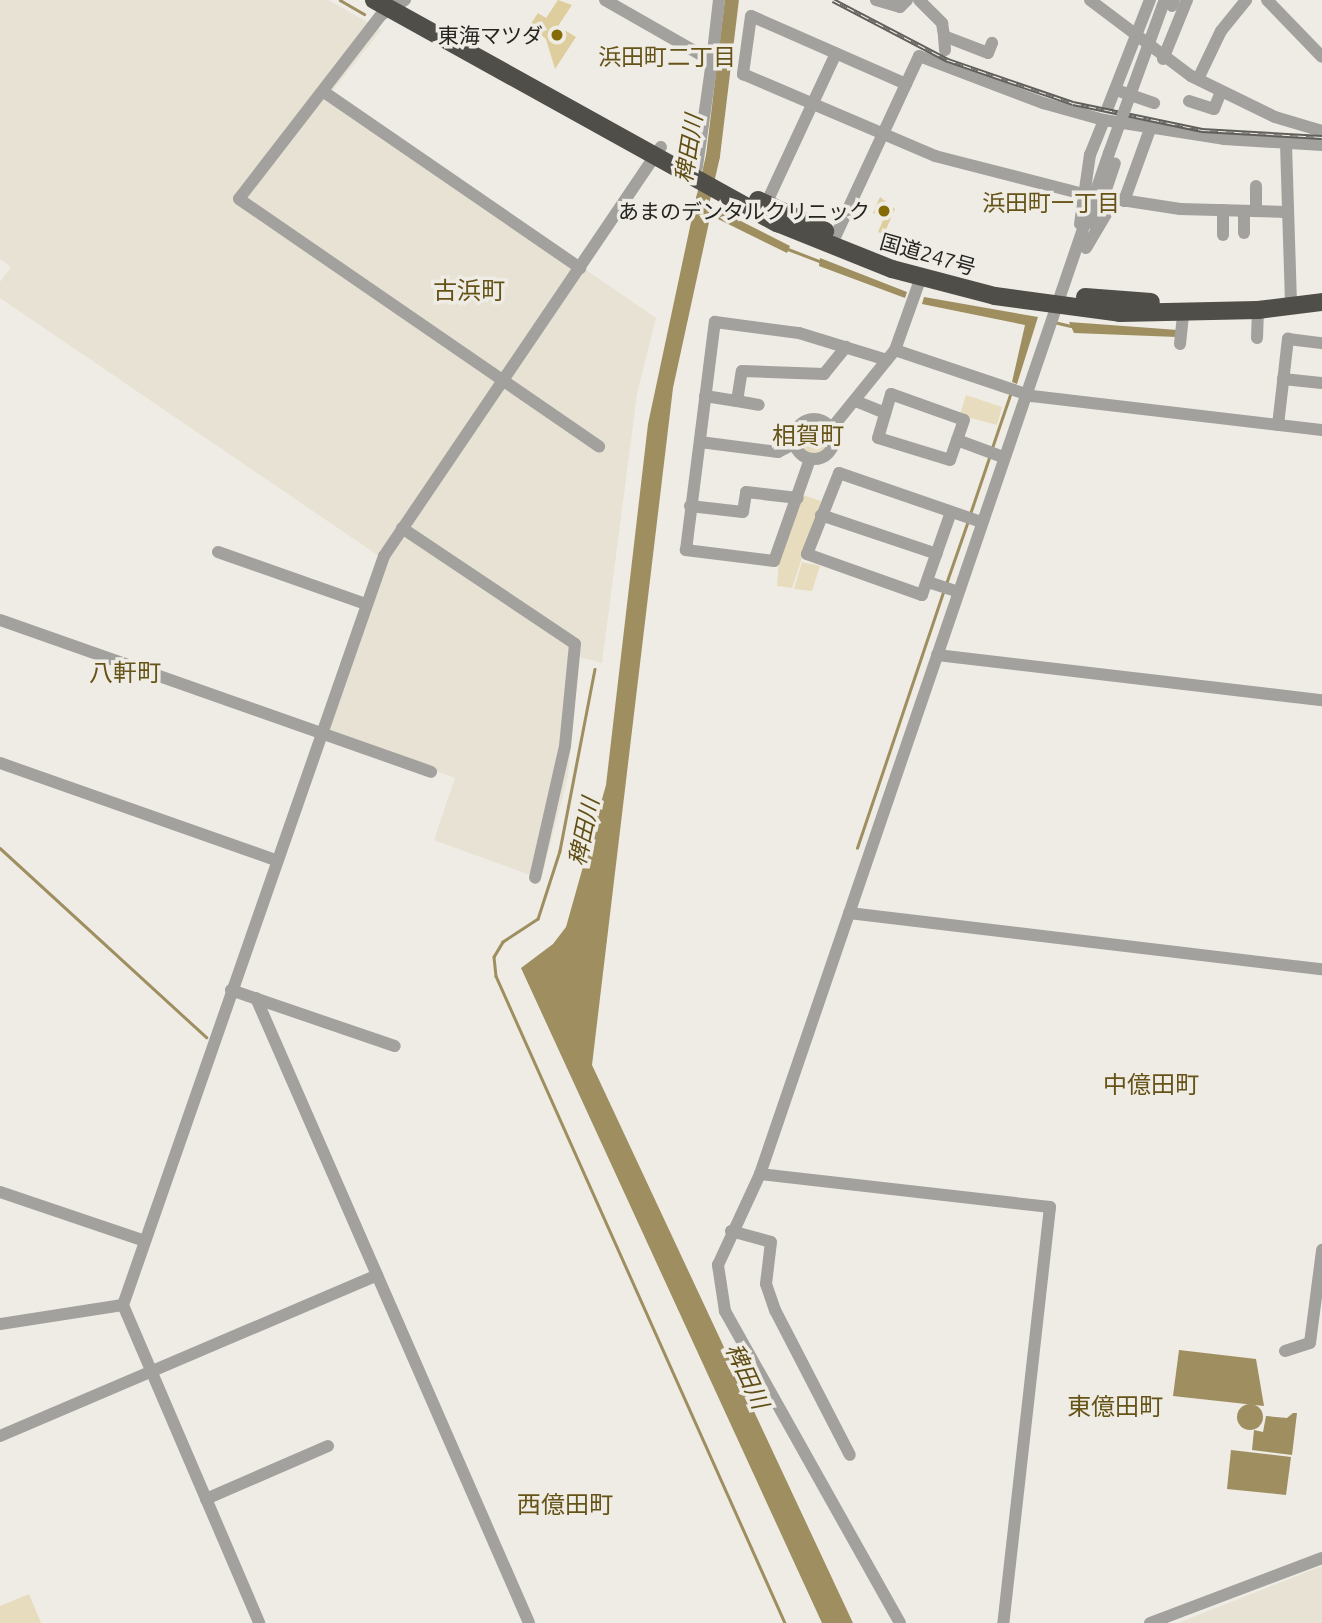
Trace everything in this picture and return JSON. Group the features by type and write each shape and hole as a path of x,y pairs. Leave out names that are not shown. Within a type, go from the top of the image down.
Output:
{"highway":[{"name":"国道247号","path":"374,0 399,3 803,234 917,290 1182,320 1258,317 1290,301 1322,290"},
{"name":"国道247号","path":"721,186 836,236 942,272 1059,306 1322,302"}],"street":[{"path":"605,0 712,61"},
{"path":"698,172 719,0"},
{"path":"876,0 900,7 907,0"},
{"path":"919,0 942,23 945,50"},
{"path":"1090,0 1137,39 1198,79 1222,92 1322,131"},
{"path":"1082,247 1083,194 1106,114 1150,0"},
{"path":"1163,58 1186,0"},
{"path":"1198,79 1220,31 1245,0"},
{"path":"1267,0 1322,57"},
{"path":"900,1623 720,1307 718,1265 731,1231 760,1174 936,655 950,589 995,454 1018,391 1051,332 1059,306 1075,280 1082,247 1169,2"},
{"path":"399,3 348,55 324,93 239,200 599,446"},
{"path":"906,84 751,16 743,74 882,136 1024,183 1083,194"},
{"path":"944,36 988,53"},
{"path":"766,204 836,53"},
{"path":"836,236 919,56 1043,103 1106,114 1150,129 1286,144 1322,145"},
{"path":"1115,89 1154,103"},
{"path":"1189,101 1214,109 1222,92"},
{"path":"324,93 580,268"},
{"path":"1124,201 1150,129"},
{"path":"1286,144 1290,301"},
{"path":"260,1623 123,1305 384,556 659,152"},
{"path":"1244,233 1256,186"},
{"path":"1082,247 1115,199 1223,210 1287,212"},
{"path":"1223,210 1223,234"},
{"path":"917,290 891,355 859,402 831,429 832,448 810,459 774,561 686,550 715,322 799,333 846,347 891,355 1018,391 1322,430"},
{"path":"1257,338 1258,317"},
{"path":"1180,344 1182,320"},
{"path":"1278,425 1288,339 1322,343"},
{"path":"737,401 742,371 810,378 832,368 846,347"},
{"path":"1283,379 1322,383"},
{"path":"891,394 964,421 957,440 950,460 878,438 891,394"},
{"path":"705,396 759,405"},
{"path":"859,402 884,413"},
{"path":"794,444 797,427 808,419 831,429"},
{"path":"957,440 995,454"},
{"path":"699,442 778,452 794,444"},
{"path":"794,444 810,459"},
{"path":"951,512 928,582 919,596 810,559 821,515 839,473 973,519"},
{"path":"690,506 743,512 746,492 798,498"},
{"path":"821,515 937,554"},
{"path":"402,528 575,644 565,746 535,878"},
{"path":"218,552 366,604"},
{"path":"928,582 950,589"},
{"path":"0,620 322,731 431,772"},
{"path":"936,655 1322,700"},
{"path":"0,764 276,860"},
{"path":"849,913 1322,969"},
{"path":"231,990 395,1046"},
{"path":"256,999 529,1623"},
{"path":"760,1174 1050,1207 1003,1623"},
{"path":"0,1192 145,1241"},
{"path":"731,1231 771,1242 766,1284 775,1310 850,1455"},
{"path":"1285,1350 1311,1343 1322,1250"},
{"path":"0,1436 377,1275"},
{"path":"0,1324 123,1305"},
{"path":"206,1499 328,1446"},
{"path":"1150,1623 1322,1558"}],"shaded area":[{"path":"0,0 328,0 381,30 330,94 656,318 637,394 602,663 579,657 568,776 541,879 434,840 455,778 318,728 379,556 0,298 0,282 11,267 0,259"},
{"path":"697,194 713,204 673,388 592,1065 853,1623 822,1623 521,968 553,944 566,927 606,785 648,424"},
{"path":"723,212 790,246 787,253 718,219"},
{"path":"820,258 907,292 905,298 819,266"},
{"path":"924,297 1038,317 1017,384 1012,382 1025,325 922,304"},
{"path":"1069,322 1178,330 1177,337 1074,333"},
{"path":"966,395 1002,407 997,425 960,415"},
{"path":"814,421 826,426 831,438 826,450 814,455 802,450 797,438 802,426"},
{"path":"803,495 821,501 792,588 777,586 779,560"},
{"path":"802,562 820,566 812,591 794,589"},
{"path":"1179,1350 1256,1359 1264,1406 1173,1396"},
{"path":"1250,1404 1259,1408 1263,1417 1259,1426 1250,1430 1241,1426 1237,1417 1241,1408"},
{"path":"1297,1413 1292,1455 1252,1450 1254,1430 1263,1432 1266,1416 1287,1418"},
{"path":"1231,1450 1291,1457 1286,1495 1227,1489"},
{"path":"1322,1566 1322,1623 1178,1623"},
{"path":"29,1594 41,1623 0,1623 0,1606"}],"building":[{"name":"東海マツダ","path":"558,0 572,5 558,26 576,37 555,69 546,39 530,25 538,13 546,18"},
{"name":"あまのデンタルクリニック","path":"880,197 895,209 884,234 878,232 884,218 873,213"}],"waterway":[{"path":"340,0 364,14"},
{"name":"稗田川","path":"699,217 713,156 732,0"},
{"path":"788,249 820,261"},
{"path":"1054,322 1071,326"},
{"path":"992,448 1010,395"},
{"path":"970,514 989,458"},
{"path":"946,584 968,521"},
{"path":"857,848 944,590"},
{"path":"595,669 560,851 538,919 503,942 494,957 496,976 785,1623"},
{"path":"0,848 206,1037"}],"railway":[{"path":"833,0 948,60 1073,103 1202,130 1322,137"}],"place":[{"name":"東海マツダ","path":"557,35"},
{"name":"あまのデンタルクリニック","path":"884,211"}],"district":[{"name":"浜田町二丁目","path":"667,57"},
{"name":"浜田町一丁目","path":"1051,203"},
{"name":"古浜町","path":"469,291"},
{"name":"相賀町","path":"808,436"},
{"name":"八軒町","path":"125,673"},
{"name":"中億田町","path":"1151,1085"},
{"name":"東億田町","path":"1115,1407"},
{"name":"西億田町","path":"565,1505"}]}
